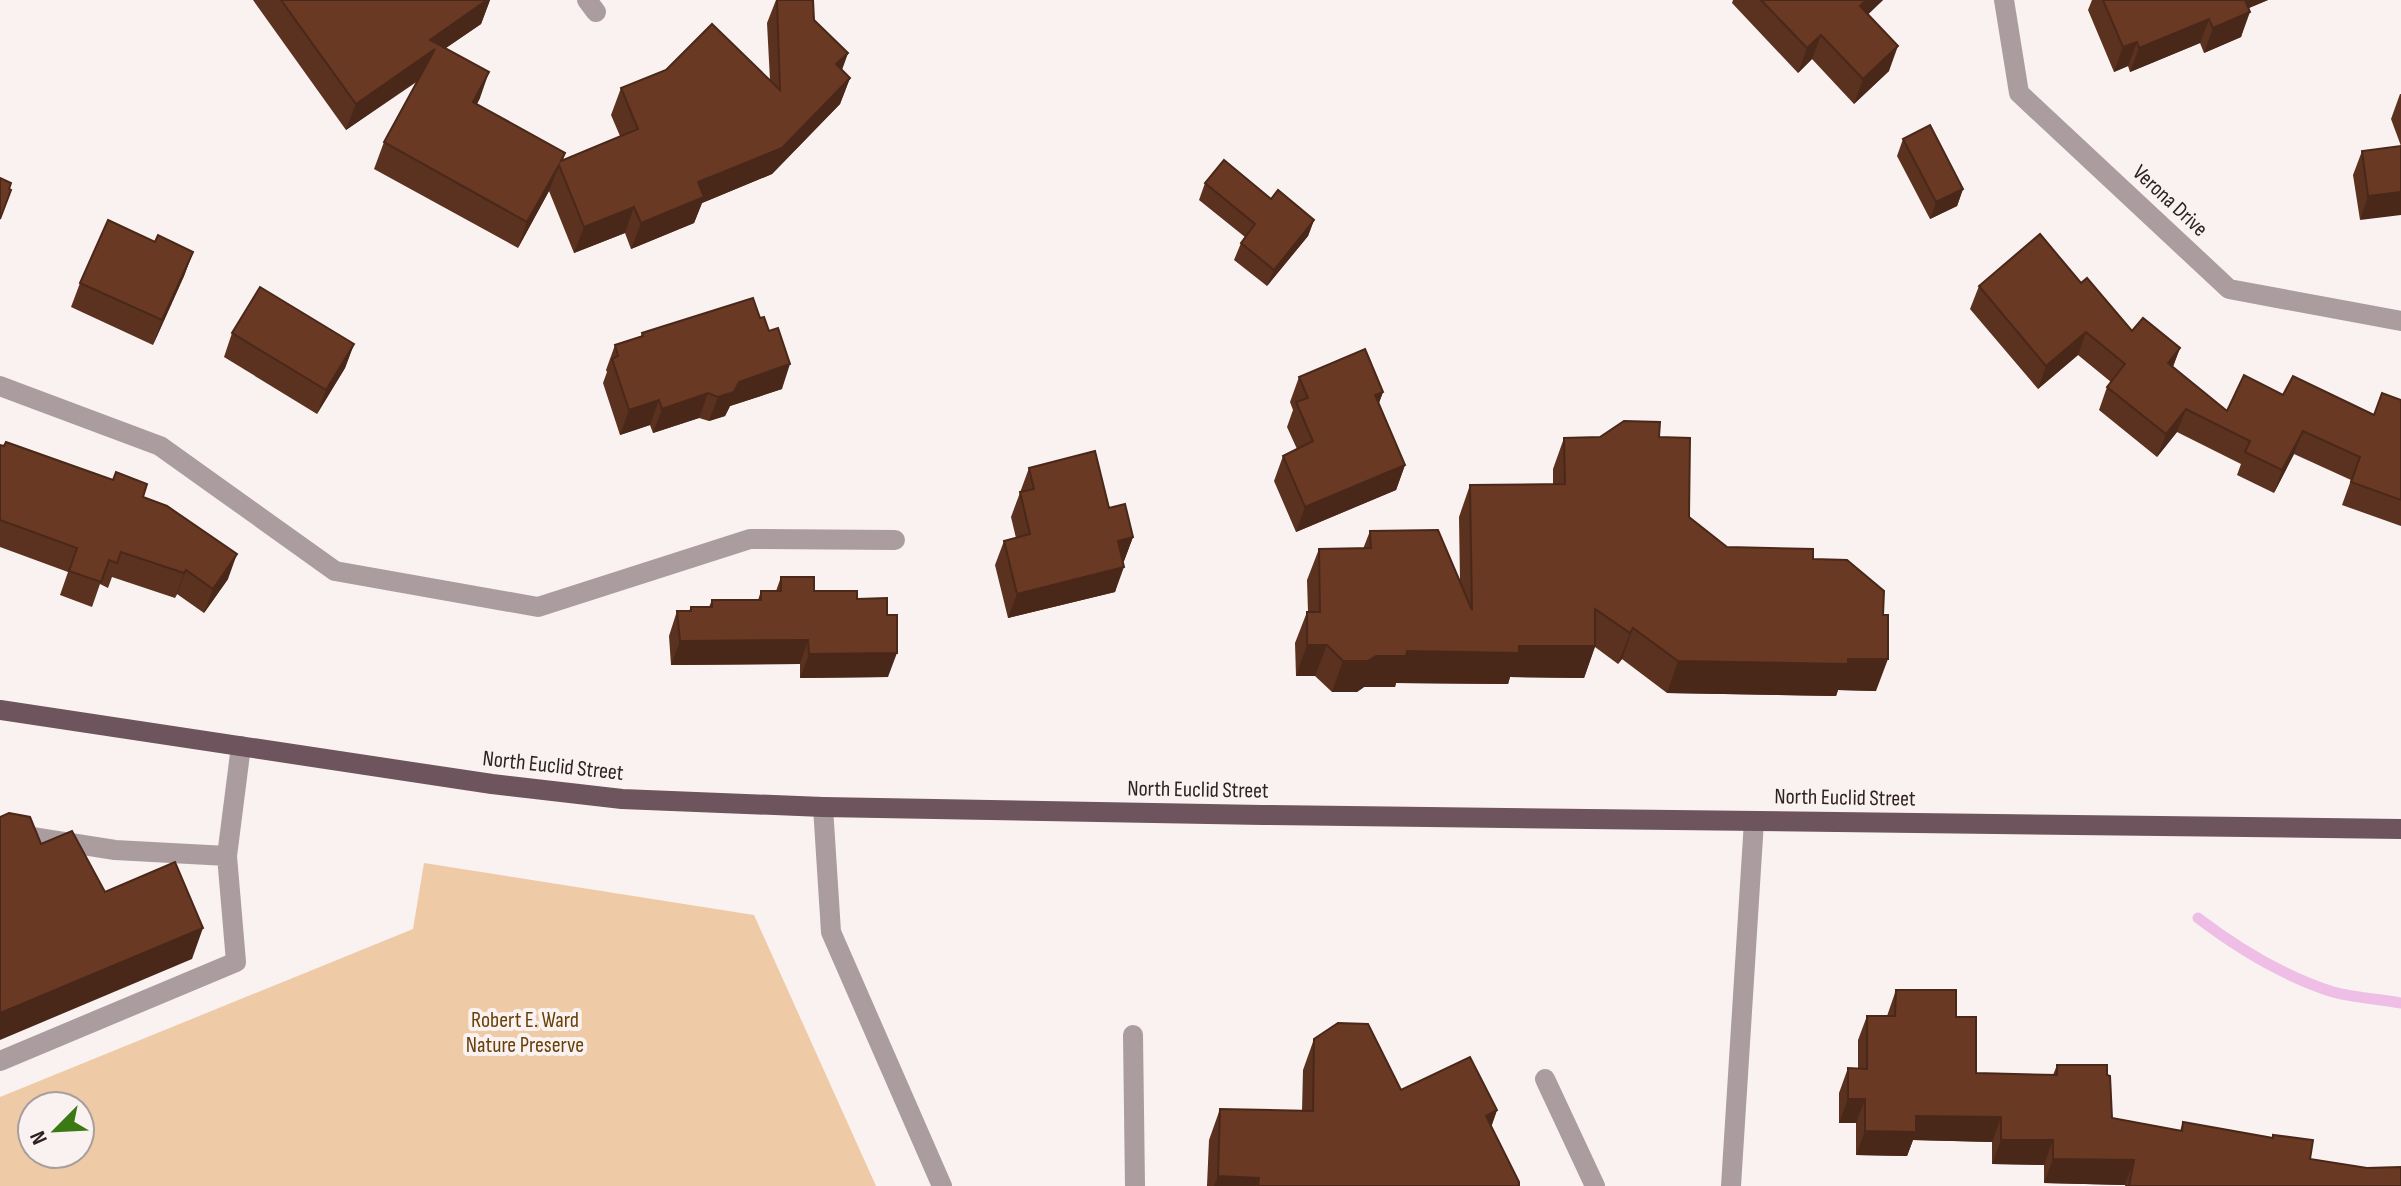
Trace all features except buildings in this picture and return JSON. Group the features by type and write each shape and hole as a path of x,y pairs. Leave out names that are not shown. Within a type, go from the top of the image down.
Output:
{"main road":[{"name":"North Euclid Street","path":"0,710 492,784 622,799 823,807 2401,829"}],"street":[{"name":"Verona Drive","path":"2004,0 2019,93 2229,289 2401,321"},
{"path":"0,386 160,446 335,571 538,607 750,539 895,540"},
{"path":"0,1061 236,962 227,856 241,746"},
{"path":"823,807 831,932 942,1186"},
{"path":"1731,1186 1754,821"},
{"path":"0,832 115,850 227,856"},
{"path":"1133,1035 1135,1186"},
{"path":"1545,1079 1595,1186"}],"green space":[{"name":"Robert E. Ward Nature Preserve","path":"424,863 754,915 876,1186 0,1186 0,1097 16,1090 16,1170 96,1170 96,1090 17,1090 413,929"}],"waterway":[{"path":"2198,918 2246,951 2315,986 2341,994 2401,1003"}]}
